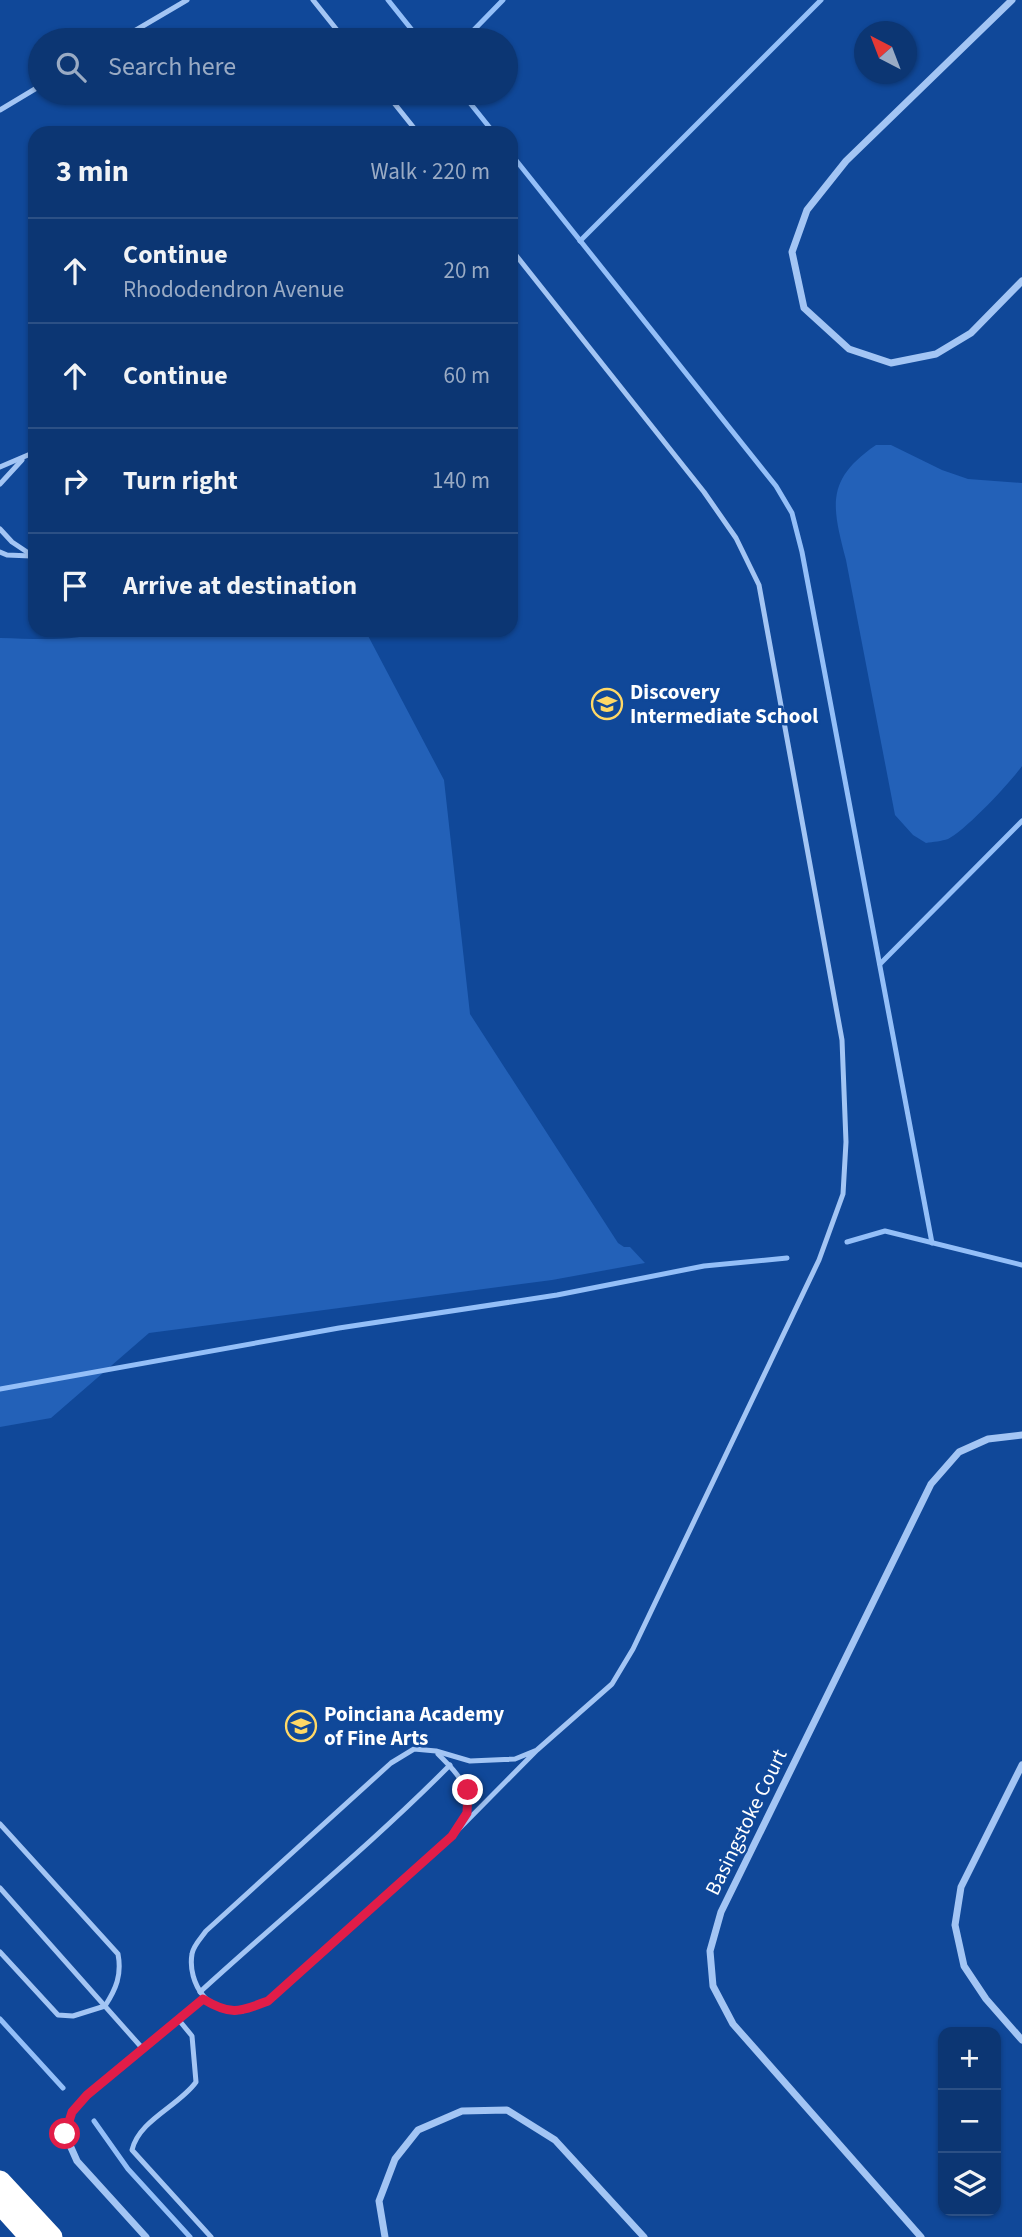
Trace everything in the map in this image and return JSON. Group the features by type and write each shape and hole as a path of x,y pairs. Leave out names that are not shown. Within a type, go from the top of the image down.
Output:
{"highway":[{"path":"0,2181 51,2237"},
{"path":"0,2204 30,2237"}],"street":[{"path":"1012,0 846,161 807,210 792,252 804,308 849,349 891,363 936,354 971,333 1022,281"},
{"name":"Basingstoke Court","path":"921,2237 733,2024 713,1986 709,1951 721,1912 931,1484 959,1452 988,1439 1022,1435"},
{"path":"1022,1765 961,1887 955,1925 964,1966 986,1999 1022,2040"},
{"path":"87,2095 72,2112 65,2134 77,2161 146,2237"},
{"path":"385,2237 379,2201 395,2159 418,2130 462,2110 507,2110 555,2140 644,2237"}],"lane":[{"path":"139,28 187,0"},
{"path":"313,0 335,28"},
{"path":"0,110 28,93"},
{"path":"396,105 412,126"},
{"path":"518,258 704,492 736,538 759,585 842,1040 846,1142 844,1194 819,1260 633,1649 612,1684 537,1750 452,1836 268,2001 240,2012 219,2009 203,1999 191,1972 192,1951 206,1931 391,1763 414,1749 436,1751 470,1761 515,1759 537,1750"},
{"path":"0,467 28,456"},
{"path":"0,484 24,458"},
{"path":"0,529 12,542 28,552"},
{"path":"0,552 28,556"},
{"path":"436,1751 468,1790 467,1813 452,1836"},
{"path":"200,1992 257,1939 322,1885 450,1765"},
{"path":"0,1824 118,1954 121,1969 116,1989 105,2006 74,2016 58,2015 0,1952"},
{"path":"0,1888 143,2049"},
{"path":"87,2095 203,1999"},
{"path":"178,2019 192,2036 196,2082 145,2128 134,2141 132,2150 211,2237"}],"shaded area":[{"path":"876,445 891,445 942,470 968,479 1022,483 1022,766 987,806 965,827 946,840 926,843 913,835 895,815 838,524 836,509 840,483 859,458"},
{"path":"369,637 444,780 470,1014 618,1243 630,1247 645,1263 552,1280 149,1333 51,1418 0,1427 0,638"}],"waterway":[{"path":"388,0 410,28"},
{"path":"476,28 503,0"},
{"path":"580,241 821,0"},
{"path":"472,105 488,126"},
{"path":"518,163 776,486 792,513 802,552 932,1243"},
{"path":"880,964 1022,821"},
{"path":"847,1242 885,1231 1022,1265"},
{"path":"0,1389 339,1328 557,1295 704,1266 787,1258"},
{"path":"0,2019 63,2088"},
{"path":"94,2121 128,2169 190,2237"}],"place":[{"name":"Discovery Intermediate School","path":"607,704"},
{"name":"Poinciana Academy of Fine Arts","path":"301,1726"}],"route":[{"path":"65,2134 72,2112 87,2095 203,1999 219,2009 240,2012 268,2001 452,1836 467,1813 468,1790"}]}
